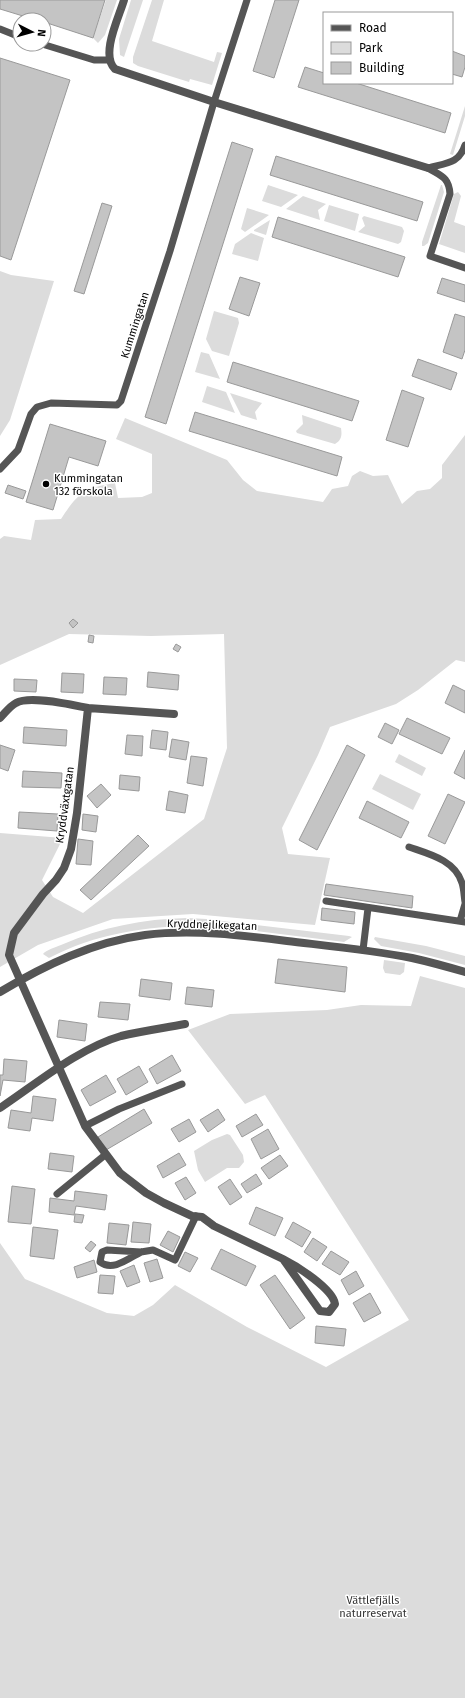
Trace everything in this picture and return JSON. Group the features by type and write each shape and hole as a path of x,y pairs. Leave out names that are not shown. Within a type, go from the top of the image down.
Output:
{"street":[{"path":"124,0 112,37 109,60 112,66 121,72 428,168"},
{"path":"0,718 16,703 24,700 88,708 174,714"},
{"name":"Kryddväxtgatan","path":"88,708 77,813 71,849 64,868 14,933 10,945 9,955 85,1126 105,1155 120,1173 146,1193 172,1208 202,1217 214,1226 283,1259 304,1272 332,1296 335,1304 329,1312 320,1311 283,1259"},
{"name":"Kryddnejlikegatan","path":"0,992 51,963 81,952 145,935 199,933 258,937 363,950 414,959 465,972"},
{"path":"0,1108 48,1076 58,1067 121,1037 185,1024"}],"lane":[{"name":"Kummingatan","path":"0,469 18,450 31,414 37,407 57,403 117,406 121,401 172,247 214,102 246,0"},
{"path":"0,29 12,34"},
{"path":"52,47 94,60 109,60"},
{"path":"428,168 457,160 462,154 465,145"},
{"path":"428,168 444,178 449,184 450,194 430,256 465,268"},
{"path":"326,901 463,921 465,903 462,882 452,867 438,857 409,847"},
{"path":"363,950 368,908"},
{"path":"85,1126 119,1109 182,1084"},
{"path":"57,1194 105,1155"},
{"path":"141,1252 111,1266 104,1265 100,1262 102,1252 107,1250 141,1252 153,1250 175,1260 196,1216"}],"green space":[{"path":"106,0 117,0 105,35 98,43 93,38"},
{"path":"131,0 143,0 124,57 120,55 119,39"},
{"path":"152,0 164,0 152,41 214,62 217,52 222,53 212,85 190,79 189,82 138,66 133,63 133,57"},
{"path":"465,106 465,116 453,155 450,154"},
{"path":"268,185 298,195 281,207 262,201"},
{"path":"441,185 444,192 428,243 422,246 422,242"},
{"path":"458,192 461,196 454,222 465,226 465,253 439,244 454,194"},
{"path":"303,196 326,204 318,210 320,220 286,209"},
{"path":"329,205 359,214 355,231 324,221"},
{"path":"247,208 269,215 245,232 241,229"},
{"path":"364,216 402,227 404,231 401,242 398,244 358,232 365,226 362,218"},
{"path":"270,220 266,235 254,231 254,230"},
{"path":"251,233 264,238 258,261 232,254 235,244"},
{"path":"0,271 11,275 54,281 10,420 0,436"},
{"path":"214,311 238,318 239,323 229,356 212,351 206,339"},
{"path":"201,352 209,354 220,379 195,372"},
{"path":"207,386 226,392 235,413 202,402"},
{"path":"230,393 262,403 255,412 257,420 241,415"},
{"path":"302,415 341,428 340,439 335,444 297,433 296,431 303,424"},
{"path":"125,418 227,460 243,480 257,491 323,502 332,489 348,486 352,476 360,471 373,476 388,475 402,504 417,491 430,489 442,478 442,465 465,435 465,662 456,660 418,690 396,704 330,727 282,828 288,854 330,858 315,925 193,914 113,919 38,945 0,967 0,833 63,838 42,880 53,897 83,913 204,819 227,748 224,634 151,636 69,634 0,665 0,539 4,536 31,540 35,520 61,519 77,498 83,493 96,487 115,483 118,498 142,497 152,493 152,454 116,439"},
{"path":"399,754 426,768 422,776 395,762"},
{"path":"380,774 421,794 413,810 372,789"},
{"path":"187,918 207,919 207,926 166,927 126,932 87,942 49,958 43,954 46,951 92,933 123,925 155,920"},
{"path":"214,920 352,937 344,942 215,926 212,923"},
{"path":"375,937 426,946 465,956 465,965 419,953 381,946 374,939"},
{"path":"384,960 405,963 404,972 400,975 385,973 383,968"},
{"name":"Vättlefjälls naturreservat","path":"420,976 465,988 465,1698 0,1698 0,1243 25,1279 107,1313 134,1316 153,1305 175,1285 247,1327 326,1367 409,1320 265,1095 245,1104 188,1030 230,1014 327,1010 361,1005 411,1006"},
{"path":"227,1134 230,1135 243,1155 244,1162 239,1168 227,1168 205,1182 198,1170 194,1151 212,1140"}],"building":[{"path":"0,0 105,0 93,38 52,25 52,12 12,13 0,9"},
{"path":"275,0 299,0 274,78 253,71"},
{"path":"453,51 465,56 465,67 462,77 453,74"},
{"path":"0,58 70,80 11,260 0,256"},
{"path":"305,67 323,73 323,84 359,84 451,113 445,133 298,87"},
{"path":"232,142 253,149 166,424 145,417"},
{"path":"276,156 423,202 417,221 270,175"},
{"path":"102,203 112,206 84,294 74,291"},
{"path":"278,217 405,257 398,277 272,237"},
{"path":"240,277 260,283 249,316 229,309"},
{"path":"442,278 465,285 465,302 437,293"},
{"path":"455,314 465,317 465,350 462,359 443,352"},
{"path":"418,359 457,373 451,390 412,376"},
{"path":"233,362 359,401 352,421 227,382"},
{"path":"402,390 424,398 408,447 386,440"},
{"path":"195,412 342,457 337,476 189,431"},
{"name":"Kummingatan 132 förskola","path":"50,424 106,441 98,466 69,457 53,510 26,502"},
{"path":"8,485 26,491 23,499 5,493"},
{"path":"73,619 78,623 73,628 69,623"},
{"path":"89,635 94,636 93,643 88,642"},
{"path":"176,644 181,647 178,652 173,649"},
{"path":"148,672 179,675 178,690 147,687"},
{"path":"62,673 84,674 83,693 61,692"},
{"path":"104,677 127,678 126,695 103,694"},
{"path":"14,679 37,680 36,692 14,691"},
{"path":"453,685 465,691 465,713 445,703"},
{"path":"407,718 450,738 442,754 399,734"},
{"path":"385,723 399,730 392,744 378,737"},
{"path":"24,727 67,730 66,746 23,743"},
{"path":"152,730 168,732 166,750 150,748"},
{"path":"127,735 143,736 142,756 125,754"},
{"path":"172,739 189,742 186,760 169,757"},
{"path":"0,745 15,750 8,771 0,768"},
{"path":"347,745 365,755 317,850 299,840"},
{"path":"465,750 465,779 454,773"},
{"path":"191,756 207,758 203,786 187,783"},
{"path":"23,771 62,773 61,788 22,787"},
{"path":"120,775 140,777 139,791 119,789"},
{"path":"101,784 111,795 97,808 87,796"},
{"path":"169,791 188,795 185,813 166,810"},
{"path":"448,794 465,802 445,844 428,836"},
{"path":"367,801 409,822 401,838 359,818"},
{"path":"19,812 58,814 57,831 18,828"},
{"path":"83,814 98,816 96,832 82,830"},
{"path":"138,835 149,846 91,900 80,890"},
{"path":"78,839 93,841 91,865 76,864"},
{"path":"326,884 413,896 412,908 324,895"},
{"path":"322,908 355,912 354,924 321,920"},
{"path":"278,959 347,967 345,992 275,983"},
{"path":"141,979 172,983 170,1000 139,996"},
{"path":"187,987 214,990 212,1007 185,1004"},
{"path":"100,1002 130,1004 128,1020 98,1017"},
{"path":"59,1020 87,1024 85,1041 57,1037"},
{"path":"172,1055 181,1071 157,1084 149,1069"},
{"path":"4,1059 27,1061 25,1082 3,1080 0,1096 0,1075 3,1075"},
{"path":"139,1066 148,1082 126,1095 117,1079"},
{"path":"106,1075 116,1092 90,1106 81,1090"},
{"path":"33,1096 56,1099 53,1121 32,1118 30,1131 8,1128 11,1110 31,1113"},
{"path":"144,1109 152,1123 106,1150 98,1137"},
{"path":"218,1109 225,1120 208,1132 200,1120"},
{"path":"256,1114 263,1125 242,1137 236,1126"},
{"path":"189,1119 196,1132 179,1142 171,1129"},
{"path":"268,1129 279,1149 261,1159 251,1139"},
{"path":"50,1153 74,1156 72,1172 48,1169"},
{"path":"179,1153 186,1165 163,1178 157,1166"},
{"path":"280,1155 288,1166 269,1179 261,1168"},
{"path":"256,1174 262,1184 247,1193 241,1184"},
{"path":"186,1177 196,1193 185,1200 175,1183"},
{"path":"230,1179 242,1197 230,1205 218,1187"},
{"path":"12,1186 35,1189 31,1224 8,1222"},
{"path":"75,1191 107,1195 105,1210 76,1206 74,1215 49,1212 50,1198 74,1201"},
{"path":"256,1207 283,1218 275,1236 249,1224"},
{"path":"75,1214 84,1215 82,1223 74,1222"},
{"path":"133,1222 151,1224 149,1243 131,1242"},
{"path":"293,1222 311,1232 302,1247 285,1237"},
{"path":"109,1223 129,1225 126,1245 107,1243"},
{"path":"33,1227 58,1230 54,1259 30,1256"},
{"path":"168,1231 180,1237 173,1252 160,1245"},
{"path":"313,1238 327,1247 317,1261 304,1252"},
{"path":"91,1241 96,1245 90,1252 85,1248"},
{"path":"221,1249 256,1266 246,1286 211,1269"},
{"path":"331,1251 349,1262 340,1275 322,1264"},
{"path":"185,1252 198,1258 190,1272 178,1266"},
{"path":"157,1259 163,1278 150,1282 144,1263"},
{"path":"94,1260 97,1272 77,1278 74,1267"},
{"path":"134,1265 140,1282 127,1287 120,1271"},
{"path":"356,1271 364,1286 349,1295 341,1280"},
{"path":"100,1275 115,1276 113,1294 98,1293"},
{"path":"275,1275 305,1318 290,1329 260,1285"},
{"path":"370,1293 381,1313 364,1322 353,1303"},
{"path":"316,1326 346,1329 344,1346 315,1343"}],"place":[{"name":"Kummingatan 132 förskola","path":"46,484"}]}
